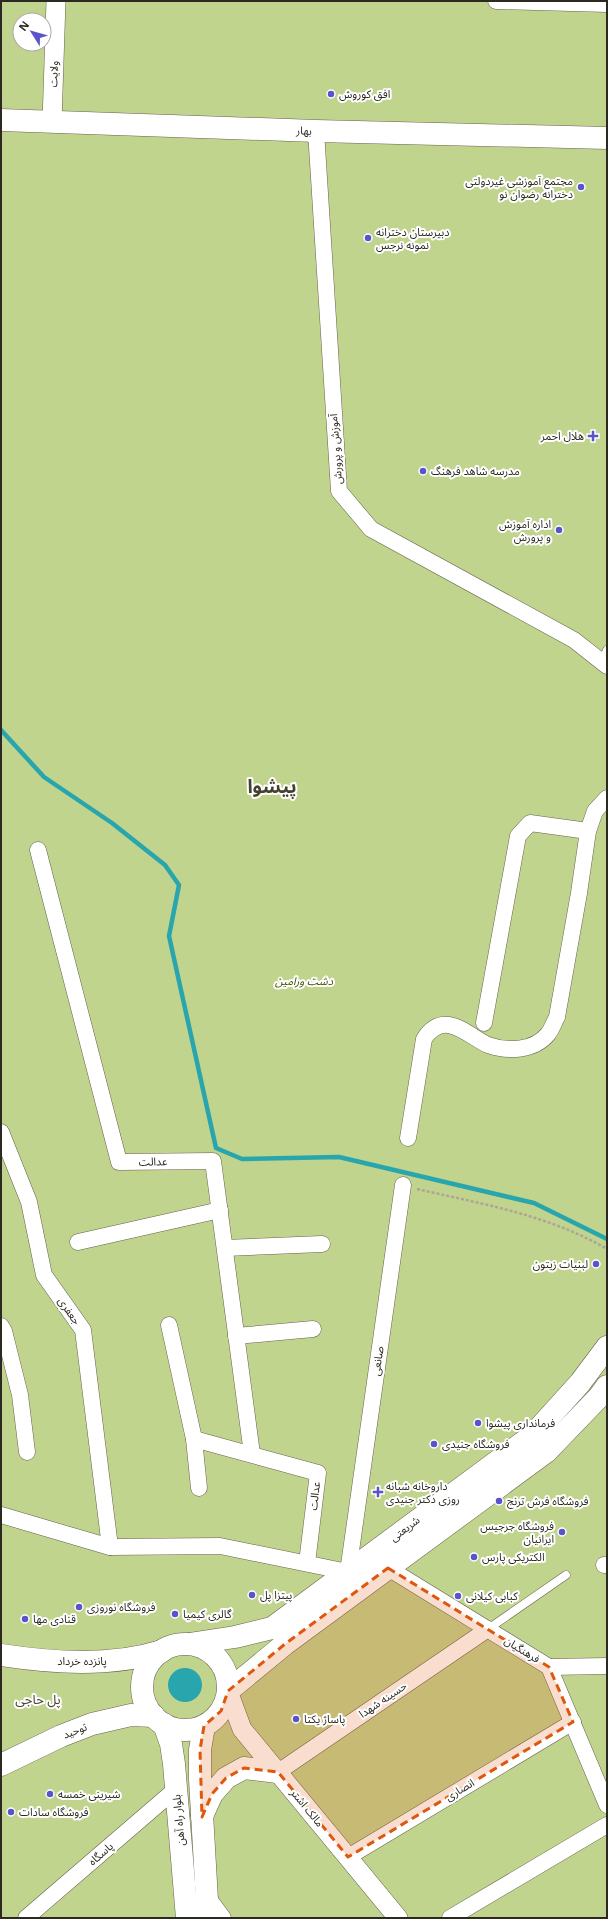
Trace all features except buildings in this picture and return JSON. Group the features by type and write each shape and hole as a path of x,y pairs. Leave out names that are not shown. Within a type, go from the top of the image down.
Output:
{"main road":[{"name":"بهار","path":"1,120 316,131 607,138"},
{"name":"شریعتی","path":"189,1644 235,1637 272,1628 533,1435 580,1383 607,1347"},
{"name":"شریعتی","path":"228,1691 285,1644 546,1452 604,1394"},
{"path":"189,1644 202,1647 214,1654 225,1671 228,1691 226,1702 221,1712 213,1720 204,1726 190,1730 177,1729 159,1720 147,1706 143,1694 143,1682 146,1669 153,1659 162,1651 175,1645 189,1644"},
{"name":"پانزده خرداد","path":"1,1655 48,1661 94,1661 124,1660 162,1651"},
{"name":"توحید","path":"1,1765 61,1736 92,1724 132,1715 159,1720"},
{"name":"بلوار راه آهن","path":"159,1720 171,1744 187,1918"},
{"name":"بلوار راه آهن","path":"204,1726 200,1750 208,1918"},
{"path":"202,1817 212,1794 226,1778 244,1768 278,1772"}],"street":[{"name":"ولایت","path":"52,122 56,1"},
{"path":"496,1 607,4"},
{"name":"آموزش و پرورش","path":"316,131 338,491 371,529 574,640 605,660"},
{"path":"408,1138 424,1039 434,1028 448,1025 457,1026 487,1044 508,1049 526,1048 548,1034 557,1017 579,893 588,831 595,811 607,798"},
{"path":"484,1023 518,836 530,823 588,831"},
{"name":"عدالت","path":"38,850 119,1162 213,1160 252,1454"},
{"name":"جعفری","path":"1,1132 29,1202 44,1275 83,1330 110,1547"},
{"name":"صانعی","path":"348,1572 403,1185"},
{"path":"78,1242 220,1210"},
{"path":"225,1248 322,1244"},
{"path":"169,1325 194,1439 199,1488"},
{"path":"236,1336 313,1329"},
{"path":"2,1330 20,1395 27,1452"},
{"name":"عدالت","path":"194,1439 318,1473 307,1563"},
{"path":"1,1515 110,1547 220,1546 348,1572"},
{"name":"فرهنگیان","path":"388,1568 549,1667 605,1795"},
{"name":"حسینه شهدا","path":"278,1772 488,1629"},
{"path":"549,1667 607,1666"},
{"name":"مالک اشتر","path":"228,1691 242,1729 398,1918"},
{"name":"انصاری","path":"348,1857 572,1722"},
{"name":"پاسگاه","path":"26,1918 176,1789"},
{"path":"450,1918 607,1826"},
{"path":"206,1895 223,1918"}],"lane":[{"path":"488,1629 566,1575"}],"path":[{"path":"403,1185 532,1215 596,1243 607,1250"}],"highlighted area":[{"path":"388,1568 549,1667 573,1722 348,1857 278,1772 244,1768 226,1778 212,1794 202,1817 200,1750 204,1726 221,1711 228,1691 285,1644"}],"green space":[{"name":"دشت ورامین","path":"1,1 607,1 607,1918 1,1918"}],"water":[{"path":"182,1668 188,1668 192,1669 199,1675 202,1685 201,1692 195,1699 188,1702 182,1702 178,1701 171,1695 168,1688 168,1682 169,1678 175,1671"}],"waterway":[{"path":"1,730 44,777 112,823 165,865 179,885 169,936 216,1148 242,1159 339,1157 534,1203 607,1239"}],"place":[{"name":"افق کوروش","path":"331,94"},
{"name":"مجتمع آموزشی غیردولتی دخترانه رضوان نو","path":"581,187"},
{"name":"دبیرستان دخترانه نمونه نرجس","path":"368,238"},
{"name":"هلال احمر","path":"593,436"},
{"name":"مدرسه شاهد فرهنگ","path":"423,471"},
{"name":"اداره آموزش و پرورش","path":"559,530"},
{"name":"لبنیات زیتون","path":"596,1264"},
{"name":"فرمانداری پیشوا","path":"478,1423"},
{"name":"فروشگاه جنیدی","path":"434,1444"},
{"name":"داروخانه شبانه روزی دکتر جنیدی","path":"378,1492"},
{"name":"فروشگاه فرش ترنج","path":"499,1501"},
{"name":"فروشگاه جرجیس ایرانیان","path":"562,1532"},
{"name":"الکتریکی پارس","path":"474,1557"},
{"name":"پیتزا پل","path":"252,1595"},
{"name":"کبابی کیلانی","path":"458,1596"},
{"name":"فروشگاه نوروزی","path":"79,1607"},
{"name":"گالری کیمیا","path":"175,1614"},
{"name":"قنادی مها","path":"25,1619"},
{"name":"پاساژ یکتا","path":"296,1719"},
{"name":"شیرینی خمسه","path":"50,1794"},
{"name":"فروشگاه سادات","path":"11,1812"}],"district":[{"name":"پیشوا","path":"272,787"},
{"name":"پل حاجی","path":"38,1700"}]}
